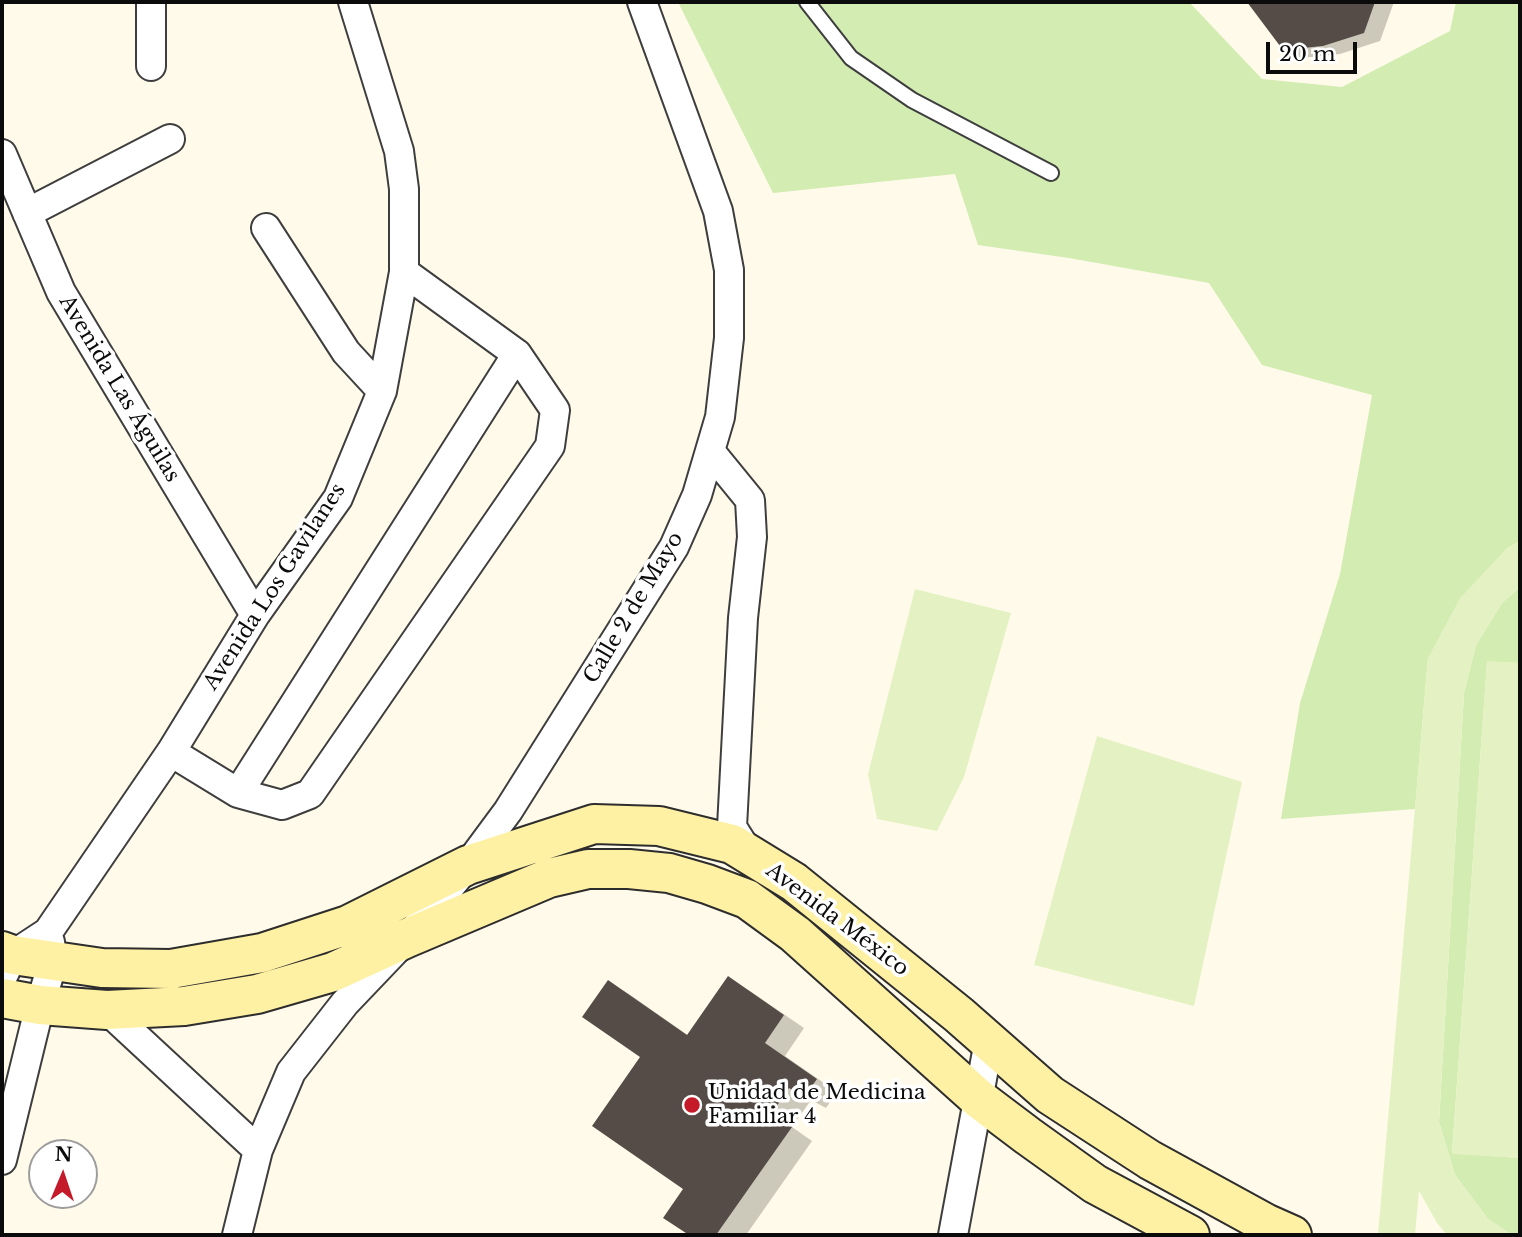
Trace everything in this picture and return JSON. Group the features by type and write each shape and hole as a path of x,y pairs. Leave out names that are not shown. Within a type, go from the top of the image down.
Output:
{"street":[{"path":"150,2 151,66"},
{"name":"Avenida Los Gavilanes","path":"2,1160 40,1005 51,947 255,615 338,498 382,391 404,272 404,189 399,151 353,2"},
{"name":"Calle 2 de Mayo","path":"237,1235 258,1150 291,1072 345,1003 407,938 468,865 508,811 674,547 697,495 720,417 727,351 729,270 718,211 642,2"},
{"path":"27,213 170,139"},
{"name":"Avenida Las Águilas","path":"2,154 61,292 255,615"},
{"path":"267,228 346,352 382,391"},
{"path":"171,752 238,793 282,806 310,794 550,446 555,410 517,354 404,272"},
{"path":"238,793 517,354"},
{"path":"709,451 750,500 752,537 743,618 732,827 749,854"},
{"name":"Avenida México","path":"5,961 51,947 102,968 171,969 262,953 348,925 468,865 594,824 659,826 732,844 794,882 959,1015 1050,1095 1150,1160 1292,1235"},
{"name":"Avenida México","path":"2,998 40,1005 107,1010 184,1006 257,993 333,972 549,878 602,869 681,876 747,899 795,934 978,1098 1095,1184 1190,1235"},
{"path":"107,1010 258,1150"},
{"path":"953,1235 989,1041"}],"lane":[{"path":"807,2 851,58 912,100 1051,173"}],"green space":[{"path":"678,2 1189,2 1262,79 1342,87 1450,31 1456,2 1520,2 1520,541 1506,549 1428,658 1415,809 1281,819 1300,703 1340,574 1372,395 1262,365 1209,283 978,245 955,174 773,193"},
{"path":"1520,541 1520,587 1502,603 1476,645 1464,693 1439,1122 1455,1175 1488,1219 1512,1235 1447,1235 1419,1191 1415,1235 1378,1234 1428,658 1460,598 1506,549"},
{"path":"1520,587 1520,663 1487,662 1452,1153 1520,1158 1520,1235 1512,1235 1488,1219 1455,1175 1439,1122 1464,693 1476,645 1502,603"},
{"path":"915,589 1011,613 964,777 937,831 877,819 868,774"},
{"path":"1487,661 1520,663 1520,1158 1452,1154"},
{"path":"1097,736 1242,782 1194,1006 1034,965"}],"building":[{"path":"1247,2 1375,2 1364,33 1323,46 1283,50"},
{"name":"Unidad de Medicina Familiar 4","path":"728,976 784,1015 765,1043 817,1079 804,1097 789,1088 772,1113 792,1127 716,1235 689,1235 663,1218 683,1189 592,1126 640,1057 582,1017 608,980 687,1035"}],"place":[{"name":"Unidad de Medicina Familiar 4","path":"692,1105"}]}
